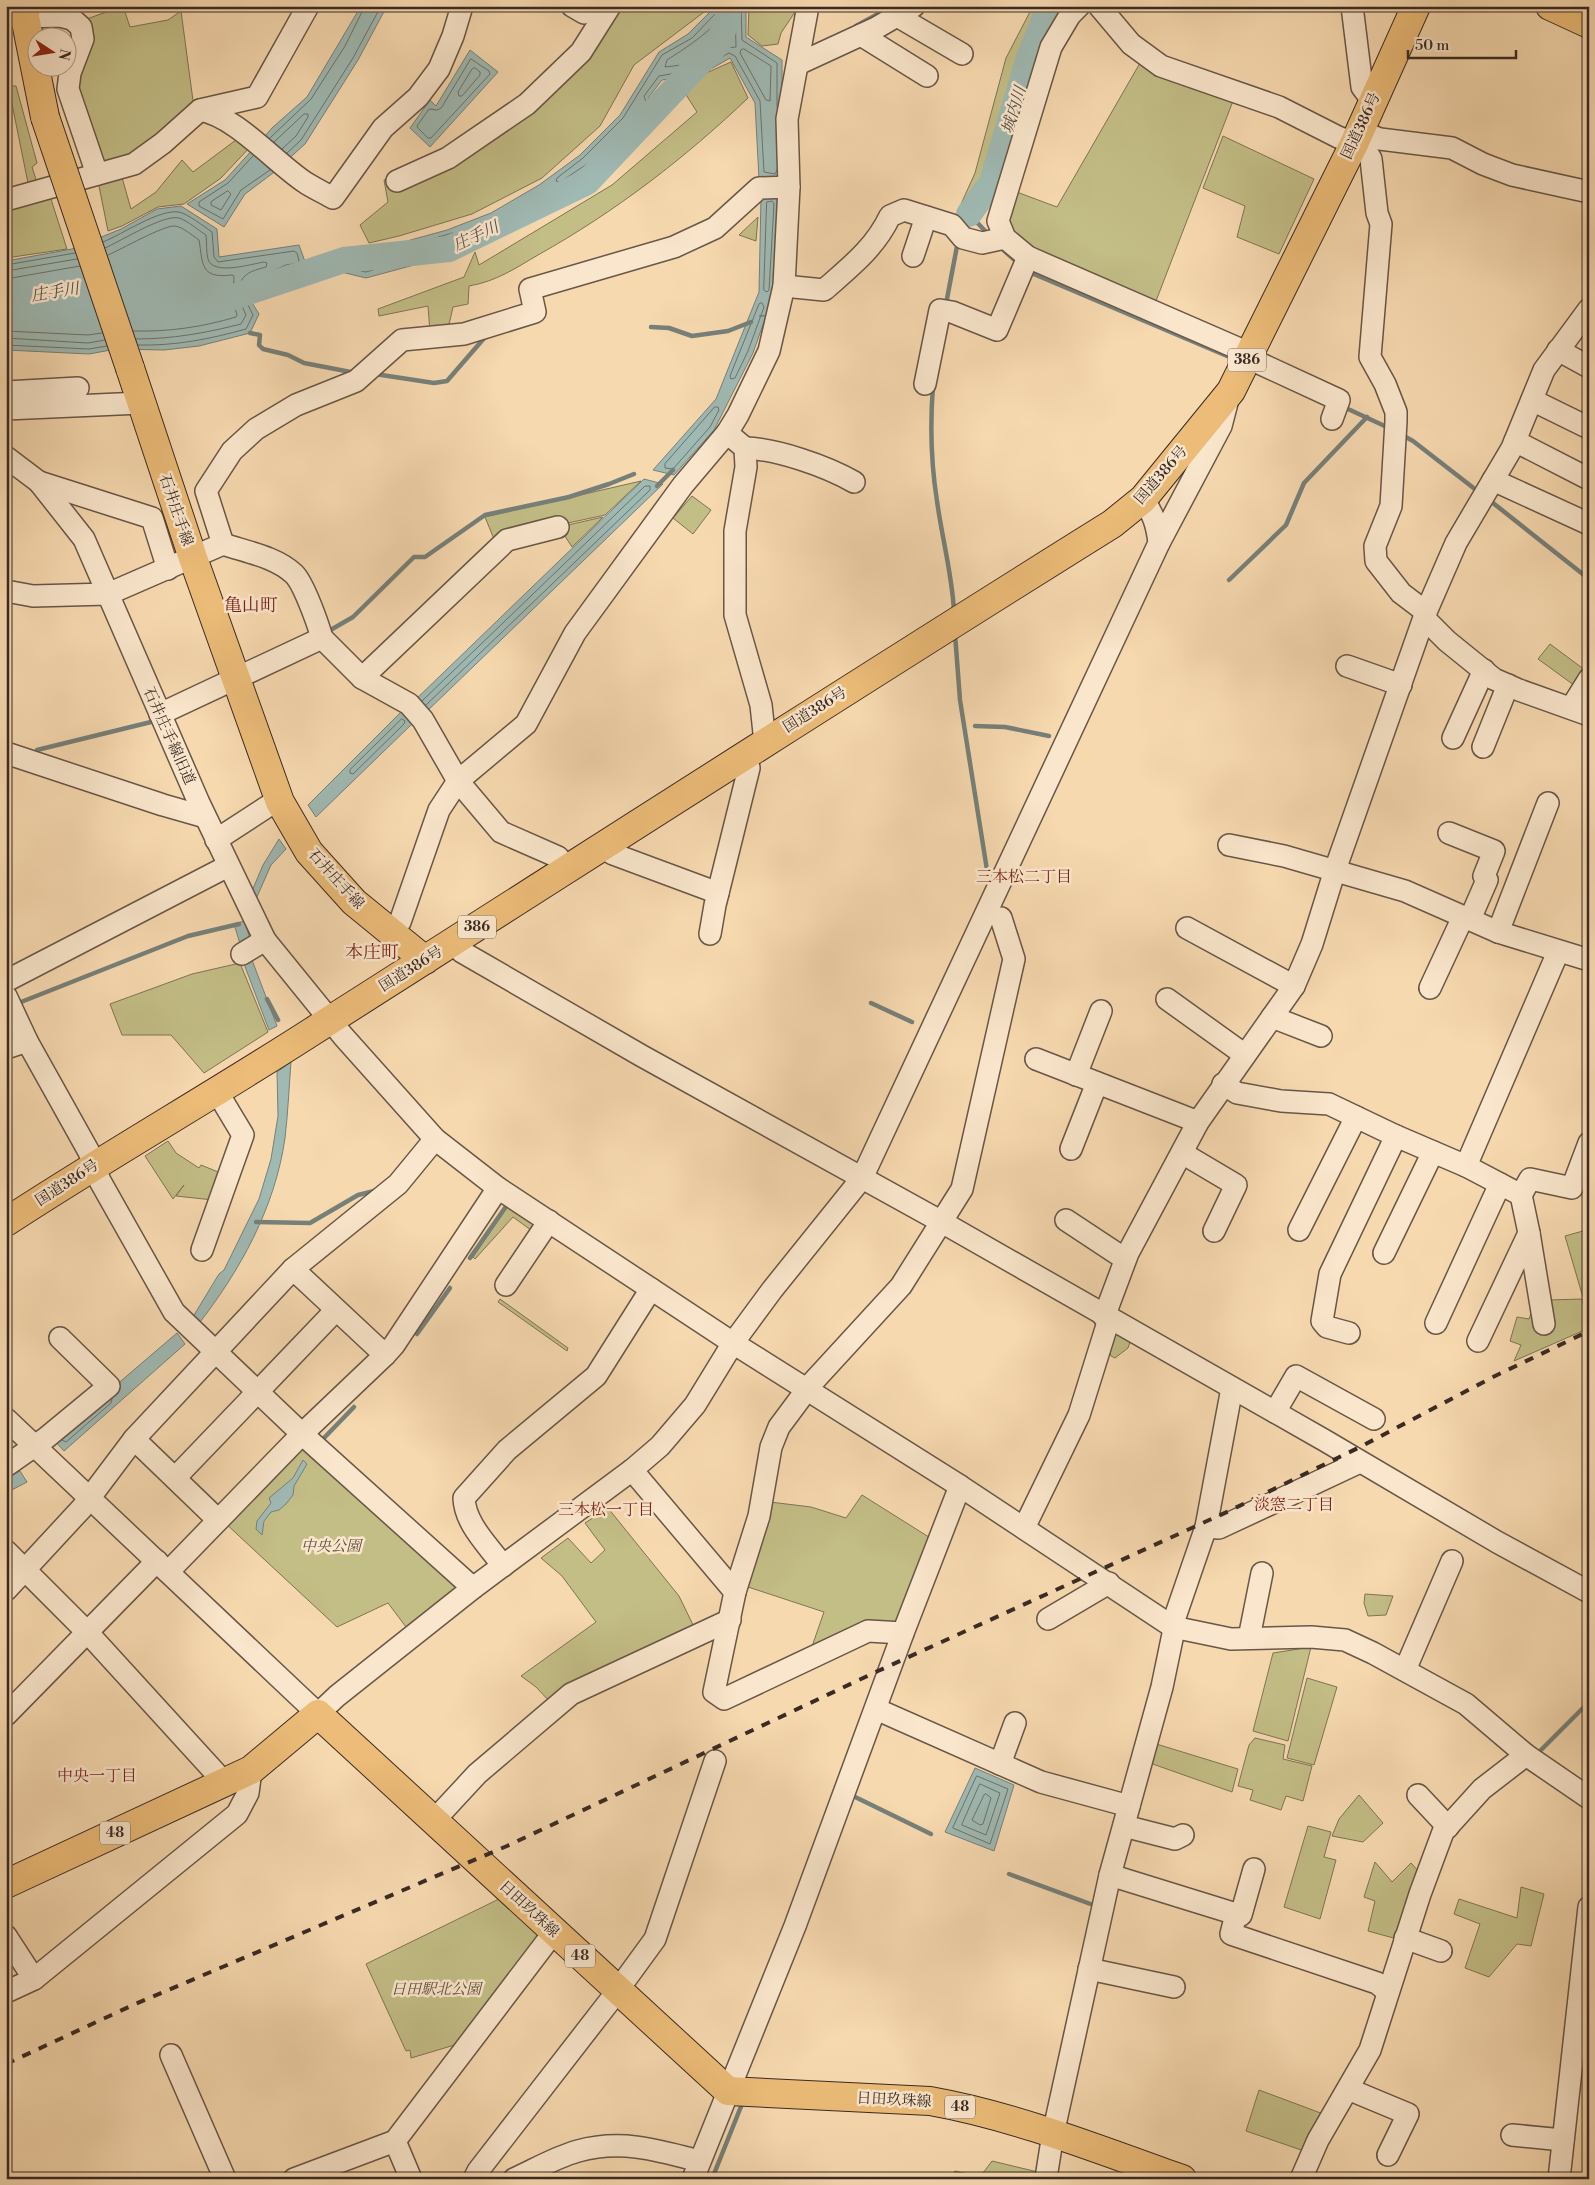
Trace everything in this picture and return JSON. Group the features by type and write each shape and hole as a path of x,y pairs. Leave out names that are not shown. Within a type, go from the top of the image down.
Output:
{"main road":[{"name":"国道386号","path":"6,1222 94,1165 330,1020 603,848 756,748 1112,524 1143,499 1256,359 1359,141 1374,99 1416,6"},
{"name":"石井庄手線","path":"19,13 45,117 141,403 160,426 206,552 240,676 279,799 309,852 354,902 425,960"},
{"name":"石井庄手線","path":"240,676 289,796 304,822 318,842 362,893 400,922 425,960"},
{"name":"日田玖珠線","path":"318,1714 554,1932 621,1986 728,2091 930,2101 953,2105 1053,2134 1182,2179"},
{"name":"48","path":"6,1884 251,1770 318,1714"}],"street":[{"path":"6,200 134,164 200,110 257,97 308,6"},
{"path":"200,110 214,113 252,140 306,183 333,198 383,128 418,97 439,69 453,36 462,6"},
{"path":"572,6 584,13 590,6"},
{"path":"397,181 448,158 527,104 581,52 610,6"},
{"path":"400,922 439,810 458,781 526,724 575,633 738,415 769,351 784,286 789,187 787,119 808,6"},
{"path":"1079,6 1070,15 1051,47 998,221 1005,238 1024,265 1256,359 1338,400 1332,419"},
{"path":"1098,6 1131,44 1161,66 1279,107 1359,141 1380,139 1452,148 1483,164 1512,175 1589,192"},
{"path":"1352,6 1362,87 1374,99"},
{"path":"798,64 861,36 905,11 962,54"},
{"path":"19,13 60,16 72,19 81,27 83,39 70,73 68,89 98,174"},
{"path":"861,36 927,76"},
{"path":"1359,141 1371,160 1377,213 1381,224 1370,357 1396,412 1391,506 1375,546 1376,561 1401,593 1425,615 1447,640 1494,679 1580,712 1589,680"},
{"path":"206,552 206,492 232,450 256,429 296,405 356,381 402,340 464,334 535,312 530,289 674,248 714,228 759,188 789,187"},
{"path":"784,286 824,290 854,264 881,234 890,216 904,210 952,225 963,238 982,243 1005,238"},
{"path":"913,256 926,217"},
{"path":"925,384 945,311 997,330 1024,265"},
{"path":"1024,1528 1079,1414 1125,1259 1198,1122 1294,986 1312,944 1425,615 1456,542 1514,441 1544,370 1589,309"},
{"path":"1558,350 1589,366"},
{"path":"6,392 78,388"},
{"path":"6,1419 318,1714 337,1696 473,1588 632,1470 660,1446 695,1405 734,1343 772,1290 862,1178 1159,543 1221,426 1231,391"},
{"path":"1532,400 1589,428"},
{"path":"6,409 141,403"},
{"path":"726,433 745,448 775,452 854,482"},
{"path":"1514,441 1589,479"},
{"path":"710,934 749,768 756,748 761,705 735,615 734,531 746,467 745,448"},
{"name":"石井庄手線旧道","path":"6,457 39,482 84,539 205,817 246,902 254,941 330,1020 435,1140 498,1188 548,1221 734,1343 960,1486 1174,1627"},
{"path":"39,482 152,518 168,569"},
{"path":"1486,490 1589,524"},
{"path":"1143,499 1151,510 1157,526 1159,543"},
{"path":"362,678 506,540 558,527"},
{"path":"6,591 33,596 108,594 206,552 274,561 296,575 316,619 322,638 362,678 416,712 458,781 500,832 558,857 569,869"},
{"path":"160,714 322,638"},
{"path":"1347,666 1401,685"},
{"path":"1453,738 1484,670"},
{"path":"1483,747 1508,685"},
{"path":"6,753 162,805 205,817"},
{"path":"216,840 279,799"},
{"path":"1498,932 1548,803"},
{"path":"1430,988 1487,880 1484,876 1494,851 1449,833"},
{"path":"1229,845 1284,856 1405,891 1498,932 1589,960"},
{"path":"603,848 613,854 718,894"},
{"path":"6,981 228,866"},
{"path":"903,1633 868,1631 724,1699 714,1692 735,1592 759,1516 771,1447 779,1427 808,1390 900,1286 962,1189 1014,959 1001,918"},
{"path":"1187,928 1294,986"},
{"path":"452,943 462,952 545,1001 940,1222 1275,1412 1498,1542 1589,1592"},
{"path":"1466,1166 1558,952"},
{"path":"6,996 27,1041 89,1152 100,1180 170,1305 180,1318 302,1434 473,1588"},
{"path":"1167,999 1246,1055"},
{"path":"1076,1075 1101,1011"},
{"path":"1272,1017 1321,1036"},
{"path":"6,1048 27,1041"},
{"path":"1036,1059 1198,1122"},
{"path":"1071,1149 1098,1083"},
{"path":"1223,1084 1237,1093 1281,1102 1329,1104 1396,1136 1466,1166 1521,1195"},
{"path":"202,1250 243,1135 216,1090"},
{"path":"1299,1230 1356,1117"},
{"path":"1349,1333 1327,1327 1322,1322 1330,1274 1372,1204 1396,1136"},
{"path":"6,1590 90,1498 134,1439 293,1269 398,1184 435,1140"},
{"path":"1544,1324 1521,1195 1530,1179 1572,1188 1589,1143"},
{"path":"1384,1253 1433,1152"},
{"path":"1182,1153 1236,1185 1214,1231"},
{"path":"1436,1323 1500,1184"},
{"path":"6,1715 88,1632 218,1520 302,1434 385,1355 394,1345 498,1188"},
{"path":"1066,1220 1125,1259"},
{"path":"506,1285 548,1221"},
{"path":"1478,1341 1529,1233"},
{"path":"293,1269 385,1355"},
{"path":"503,1566 471,1523 464,1506 464,1498 507,1450 596,1376 652,1289"},
{"path":"176,1478 336,1310"},
{"path":"6,1466 46,1438 109,1386 60,1338"},
{"path":"1275,1412 1296,1376 1374,1419"},
{"path":"1046,2178 1053,2134 1110,1875 1162,1687 1174,1620 1206,1527 1232,1388"},
{"path":"134,1439 218,1520"},
{"path":"1206,1527 1219,1528 1360,1462"},
{"path":"632,1470 735,1592"},
{"path":"514,2179 577,2151 604,2146 645,2147 696,2170 795,1926 903,1633 960,1486"},
{"path":"6,1551 88,1632 224,1782"},
{"path":"1405,1670 1452,1561"},
{"path":"1249,1638 1262,1573"},
{"path":"1048,1619 1109,1583"},
{"path":"440,1814 477,1774 571,1694 730,1620"},
{"path":"1174,1627 1231,1639 1311,1638 1345,1640 1405,1670 1466,1704 1526,1755 1589,1798"},
{"path":"876,1709 1040,1782 1126,1816 1175,1838 1183,1835"},
{"path":"1000,1764 1015,1723"},
{"path":"361,1753 376,1756 440,1814 621,1986"},
{"path":"1301,2179 1318,2140 1370,2050 1405,1938 1443,1832 1482,1789 1526,1755"},
{"path":"474,2179 478,2171 655,1939 715,1761"},
{"path":"6,1992 34,1979 237,1814 248,1793 251,1770"},
{"path":"1418,1795 1448,1827"},
{"path":"1110,1875 1241,1915 1254,1869"},
{"path":"1559,2179 1582,2027 1589,1907"},
{"path":"1236,1914 1231,1934 1377,1983 1388,1992"},
{"path":"294,2179 395,2141 554,1932"},
{"path":"6,1936 34,1979"},
{"path":"1405,1938 1441,1950"},
{"path":"1089,1969 1174,1987"},
{"path":"171,2056 225,2179"},
{"path":"1348,2089 1408,2114 1388,2155"},
{"path":"1512,2135 1564,2140"},
{"path":"395,2141 411,2179"}],"green space":[{"path":"123,6 130,27 168,20 181,11 194,108 134,160 100,169 75,78 78,78 78,52 84,20"},
{"path":"602,6 712,6 634,65 600,126 542,178 472,214 369,243 360,225 388,202 384,180 448,148 531,94 579,43"},
{"path":"749,6 799,6 781,33 778,44 762,46 748,35"},
{"path":"1033,6 1051,6 1026,51 983,181 965,205 961,204 975,173 1006,58"},
{"path":"731,62 748,98 674,163 594,221 505,274 469,286 468,304 453,307 448,329 430,332 428,306 379,316 378,309 464,277 475,252 479,265 612,185 697,112 683,90 688,81"},
{"path":"1140,63 1233,101 1156,301 1039,254 1010,231 1008,223 1014,191 1057,207"},
{"path":"9,86 16,86 37,163 32,167 38,186 29,188 11,99 6,99"},
{"path":"1223,136 1314,179 1279,254 1237,237 1245,206 1203,188"},
{"path":"240,137 252,145 221,178 184,204 158,207 122,226 108,231 98,181 121,174 131,209 156,192 182,160 193,172"},
{"path":"49,193 67,249 6,258 6,205"},
{"path":"758,217 756,241 739,235"},
{"path":"641,481 605,515 494,539 485,517"},
{"path":"692,496 711,510 693,534 673,518"},
{"path":"603,517 572,547 559,527"},
{"path":"1550,644 1589,673 1578,688 1538,659"},
{"path":"240,963 268,1032 204,1073 171,1035 122,1035 110,1004 192,974"},
{"path":"168,1141 176,1153 199,1168 201,1165 223,1174 213,1200 176,1196 184,1185 173,1199 145,1156"},
{"path":"508,1206 538,1228 535,1233 513,1217 475,1259 473,1257"},
{"path":"1589,1215 1589,1318 1565,1236 1583,1231"},
{"path":"1537,1298 1549,1300 1582,1299 1587,1329 1514,1361 1521,1345 1510,1341 1517,1317 1529,1319"},
{"path":"500,1299 568,1348 567,1351 498,1302"},
{"path":"1114,1332 1126,1336 1130,1342 1128,1348 1115,1358 1111,1356 1109,1351"},
{"name":"中央公園","path":"302,1443 456,1587 406,1627 388,1603 337,1627 224,1522"},
{"path":"862,1495 932,1539 901,1626 809,1655 824,1612 748,1587 770,1502 811,1507 846,1518"},
{"path":"608,1508 679,1596 696,1631 552,1704 536,1687 521,1676 596,1622 562,1576 541,1558 568,1538 591,1563 605,1550 585,1523"},
{"path":"1365,1594 1393,1596 1386,1615 1368,1616 1364,1603"},
{"path":"1311,1647 1288,1741 1253,1731 1273,1653"},
{"path":"1307,1678 1337,1687 1314,1765 1287,1758"},
{"path":"1255,1738 1285,1745 1283,1759 1312,1766 1303,1801 1286,1796 1281,1810 1250,1800 1253,1790 1238,1786 1249,1745"},
{"path":"1153,1743 1238,1769 1232,1792 1147,1762"},
{"path":"1359,1795 1383,1823 1363,1842 1332,1836 1339,1819"},
{"path":"1308,1826 1331,1832 1324,1857 1336,1860 1320,1919 1284,1907"},
{"path":"1375,1862 1392,1882 1411,1863 1420,1873 1397,1939 1368,1931 1375,1901 1364,1897"},
{"path":"1521,1887 1544,1894 1531,1946 1517,1944 1489,1977 1465,1968 1480,1924 1454,1914 1459,1899 1517,1918"},
{"name":"日田駅北公園","path":"499,1899 543,1938 458,2044 411,2058 410,2050 406,2051 366,1964"},
{"path":"1259,2090 1326,2115 1307,2152 1246,2131"},
{"path":"992,2161 1042,2173 1041,2179 953,2179 955,2171 980,2177"}],"water":[{"path":"361,6 387,6 358,60 305,144 273,173 245,194 224,227 187,204 225,180 273,127 307,97"},
{"path":"716,6 746,6 746,37 782,60 782,173 779,179 759,179 755,103 730,58 702,74 662,80 648,98 670,104 587,171 545,197 414,265 366,278 333,270 352,253 374,262 407,241 447,230 491,213 539,185 580,155 620,115 659,52 688,34"},
{"path":"470,50 498,72 430,147 410,128 430,100 436,106"},
{"path":"779,195 774,291 766,315 759,316 766,316 753,353 714,430 674,475 653,470 716,399 759,292 761,197"},
{"path":"181,206 217,229 219,257 299,245 307,267 288,270 252,284 251,301 259,314 250,333 199,346 164,350 116,349 89,354 6,350 6,261 72,249 121,229 157,209"},
{"path":"644,479 663,484 423,715 412,703"},
{"path":"402,711 413,723 316,817 308,805"},
{"path":"279,839 286,849 271,865 256,899 249,898 263,865"},
{"path":"244,921 251,941 241,947 234,924"},
{"path":"249,952 277,1026 269,1030 241,956"},
{"path":"291,1062 285,1138 273,1189 264,1214 241,1261 197,1326 191,1320 219,1274 224,1270 259,1199 271,1159 278,1116 277,1072"},
{"path":"177,1333 185,1344 64,1451 53,1439"},
{"path":"303,1460 307,1464 294,1486 293,1495 279,1510 271,1512 264,1521 262,1535 256,1529 257,1521 271,1503 269,1498 293,1478"},
{"path":"20,1471 27,1482 6,1493 6,1478"},
{"path":"975,1768 1014,1785 994,1851 945,1832"}],"waterway":[{"name":"庄手川","path":"217,297 230,298 344,260 449,249 587,182 719,42 728,16 728,6"},
{"name":"城内川","path":"969,214 992,182 1029,58 1044,21 1059,6"},
{"path":"856,26 887,9"},
{"path":"962,229 969,214 989,235"},
{"path":"946,304 958,241"},
{"path":"999,246 1019,264"},
{"path":"1029,272 1227,356"},
{"path":"651,327 669,328 692,336 728,331 751,322"},
{"path":"250,333 260,335 259,345 263,349 288,355 304,363 356,373"},
{"path":"375,374 434,383 447,381 486,336"},
{"path":"933,386 931,429 933,472 954,611"},
{"path":"1348,409 1389,428"},
{"path":"1229,580 1286,525 1304,483 1367,417"},
{"path":"1402,435 1413,441 1480,493"},
{"path":"657,486 673,470"},
{"path":"327,632 353,617 414,557 425,557 485,515 569,497 634,474"},
{"path":"1488,499 1589,579"},
{"path":"955,634 960,700 987,870"},
{"path":"37,750 151,722"},
{"path":"975,726 1005,727 1049,736"},
{"path":"16,1004 188,936 239,924"},
{"path":"267,999 278,1020"},
{"path":"871,1003 912,1022"},
{"path":"256,1222 310,1223 358,1195 378,1190"},
{"path":"470,1258 507,1205"},
{"path":"417,1334 450,1288"},
{"path":"323,1439 354,1407"},
{"path":"1536,1755 1589,1702"},
{"path":"849,1794 931,1834"},
{"path":"1009,1874 1096,1906"},
{"path":"712,2179 742,2104"}],"railway":[{"path":"6,2064 133,2005 507,1846 878,1671 1229,1511 1362,1446 1493,1377 1589,1331"}],"district":[{"name":"亀山町","path":"251,605"},
{"name":"三本松二丁目","path":"1024,877"},
{"name":"本庄町","path":"372,952"},
{"name":"淡窓二丁目","path":"1294,1505"},
{"name":"三本松一丁目","path":"606,1510"},
{"name":"中央一丁目","path":"97,1776"}]}
